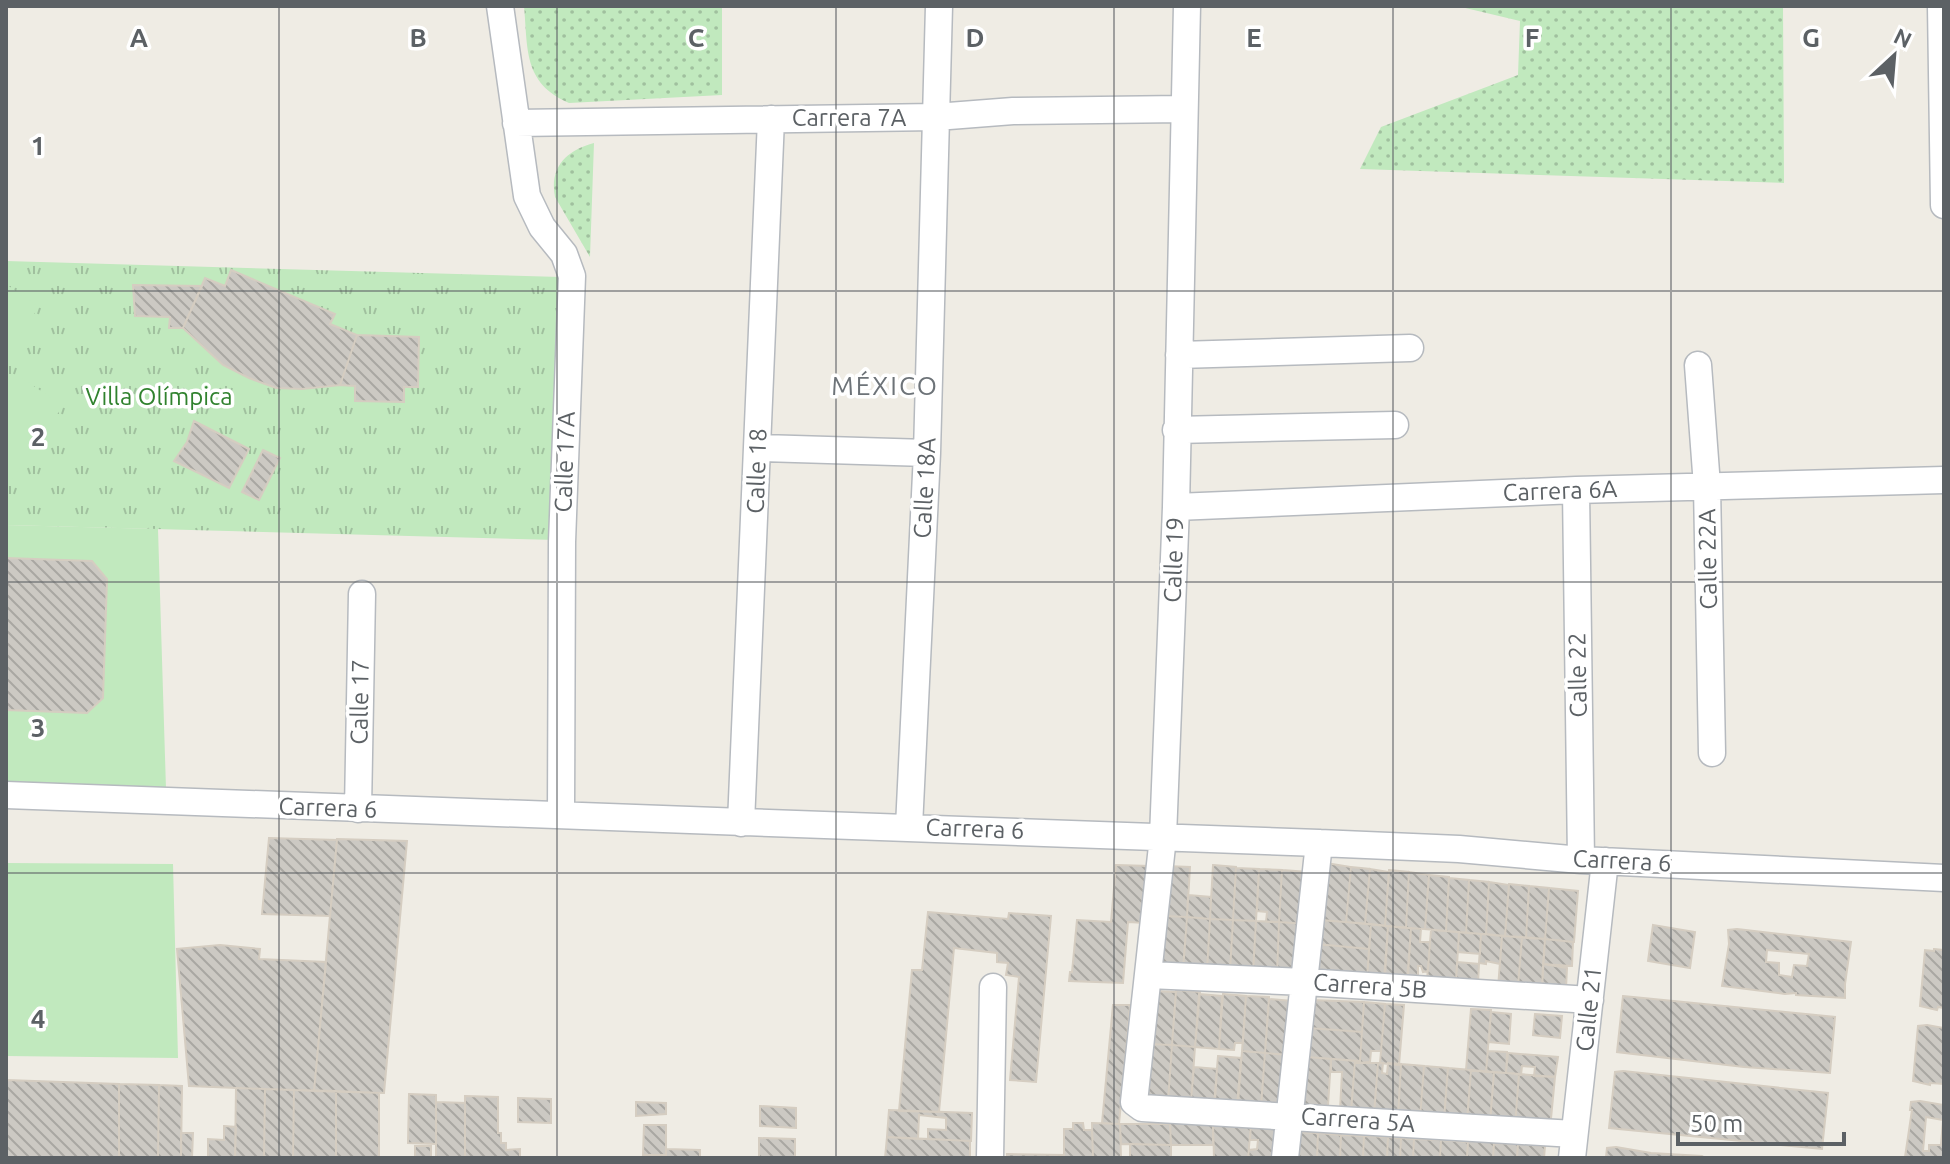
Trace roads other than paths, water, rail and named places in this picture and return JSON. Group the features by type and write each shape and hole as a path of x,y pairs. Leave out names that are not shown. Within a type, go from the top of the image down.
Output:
{"street":[{"name":"Calle 17A","path":"500,6 530,207 564,254 572,276 562,542 561,814"},
{"name":"Calle 18A","path":"909,827 927,453 939,6"},
{"name":"Calle 19","path":"1142,1108 1134,1102 1133,1094 1163,837 1176,507 1187,6"},
{"path":"1941,6 1944,205"},
{"name":"Carrera 7A","path":"516,123 936,117 1013,111 1183,109"},
{"name":"Calle 18","path":"741,823 771,119"},
{"path":"1179,355 1410,348"},
{"name":"Calle 22A","path":"1698,365 1707,486 1712,753"},
{"path":"1176,430 1395,425"},
{"path":"758,448 927,453"},
{"name":"Carrera 6A","path":"1176,507 1576,490 1944,480"},
{"name":"Calle 22","path":"1576,490 1593,860"},
{"name":"Calle 17","path":"358,809 362,594"},
{"name":"Carrera 6","path":"6,795 1319,843 1944,878"},
{"path":"1285,1158 1319,843"},
{"name":"Calle 21","path":"1573,1146 1590,1000 1593,860"},
{"name":"Carrera 5B","path":"1149,975 1590,1000"},
{"path":"990,1158 993,987"},
{"name":"Carrera 5A","path":"1142,1108 1291,1116 1573,1146"}],"district":[{"name":"MÉXICO","path":"885,386"}],"park label":[{"name":"Villa Olímpica","path":"159,397"}]}
